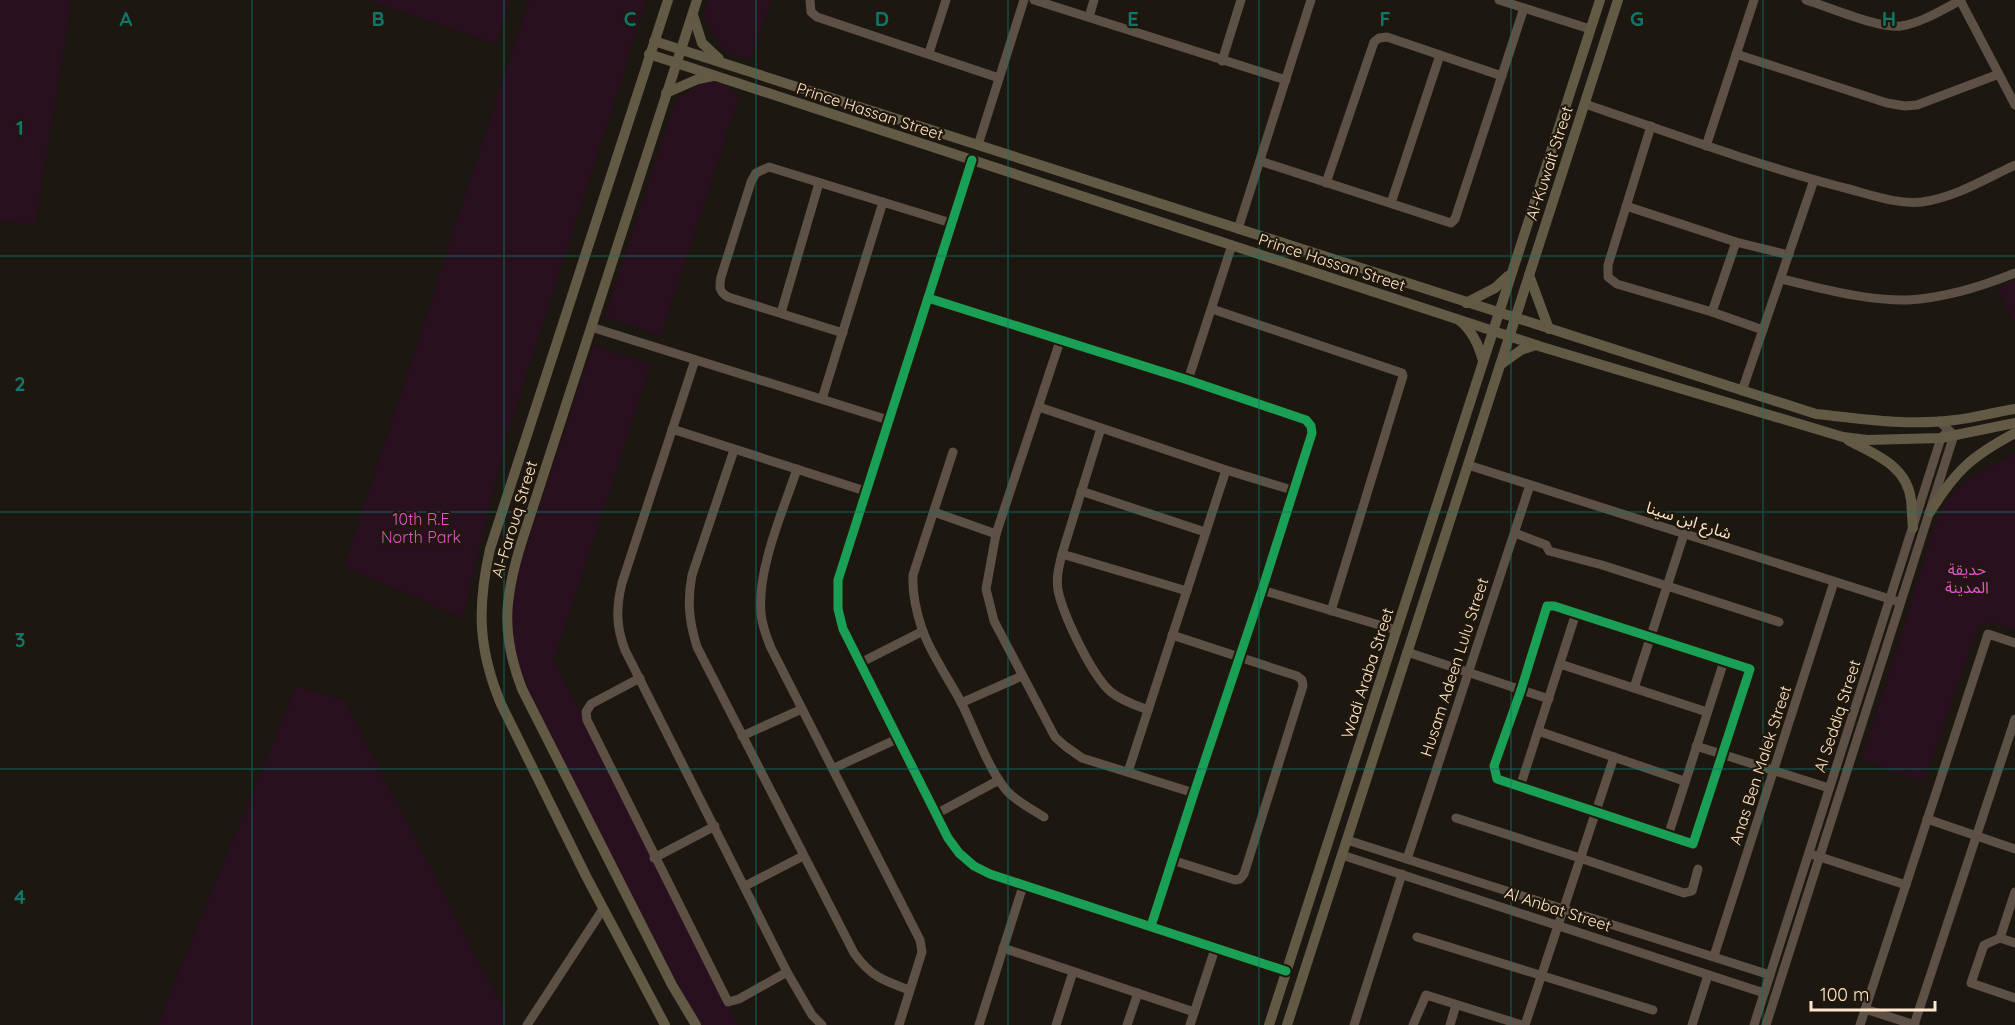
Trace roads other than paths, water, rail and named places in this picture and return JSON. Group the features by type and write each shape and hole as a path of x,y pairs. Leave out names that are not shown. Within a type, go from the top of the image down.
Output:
{"main road":[{"name":"Al-Farouq Street","path":"665,1025 603,909 492,682 482,641 481,601 490,549 668,0"},
{"name":"Al-Farouq Street","path":"696,1025 672,985 526,698 513,665 506,618 509,586 521,544 697,0"},
{"name":"Al-Kuwait Street","path":"1493,330 1600,0"},
{"name":"Al-Kuwait Street","path":"1509,336 1618,0"},
{"path":"693,13 702,43 724,64"},
{"name":"Prince Hassan Street","path":"654,41 1816,414 1887,422 1939,421 2015,409"},
{"name":"Prince Hassan Street","path":"649,54 1542,347 1843,437 1867,440 1948,434 2015,423"},
{"path":"666,93 698,79 715,76"},
{"path":"1466,303 1495,288 1512,271"},
{"path":"1529,275 1549,329"},
{"path":"1458,319 1471,331 1479,346 1483,362"},
{"name":"Wadi Araba Street","path":"1269,1025 1493,330"},
{"name":"Wadi Araba Street","path":"1287,1025 1509,336"},
{"path":"1500,365 1521,350 1535,345 1542,347"},
{"path":"1930,512 1956,473 1989,447 2015,433"},
{"path":"1843,437 1890,462 1898,471 1911,498 1913,528"},
{"path":"1369,714 1386,718"}],"street":[{"path":"810,0 811,12 817,17 999,78"},
{"path":"929,53 946,0"},
{"path":"978,145 1024,0"},
{"path":"1035,0 1286,80"},
{"path":"1089,17 1094,0"},
{"path":"1222,61 1241,0"},
{"path":"1238,229 1311,0"},
{"path":"1499,0 1590,29"},
{"path":"1706,146 1754,0"},
{"path":"1806,0 1883,24 1897,26 1931,15 1961,0 2015,105"},
{"path":"1260,161 1445,222 1451,222 1455,219 1524,8"},
{"path":"1326,183 1374,42 1379,38 1387,36 1502,76"},
{"path":"1736,54 1887,103 1905,106 1928,101 1999,74"},
{"path":"1391,203 1440,55"},
{"path":"1585,104 1814,180 1892,199 1919,202 1941,198 2015,165"},
{"path":"1651,126 1608,265 1608,277 1617,284 1712,312 1763,330"},
{"path":"972,160 838,580 838,609 843,629 948,838 959,853 974,866 1023,886 1286,971"},
{"path":"843,333 728,297 722,293 719,286 721,277 751,182 756,173 769,167 951,223"},
{"path":"1742,392 1814,180"},
{"path":"781,313 819,183"},
{"path":"822,399 883,202"},
{"path":"1626,206 1736,242 1789,255"},
{"path":"1712,312 1736,242"},
{"path":"1188,380 1232,245"},
{"path":"1781,279 1846,294 1907,300 1966,291 2015,273"},
{"path":"928,298 1188,380 1306,420 1311,426 1312,433 1262,590 1151,926"},
{"path":"1212,309 1402,373 1384,442 1330,611"},
{"path":"591,327 888,420"},
{"path":"1060,341 996,534 986,589 988,603 994,621 1055,737 1082,758 1194,793"},
{"path":"695,360 618,596 620,637 787,972 812,1015 822,1025"},
{"path":"1039,408 1292,490"},
{"name":"Al Seddiq Street","path":"1754,1025 1913,528 1948,434 1956,420"},
{"path":"1939,421 1948,434"},
{"path":"1101,428 1062,554 1058,588 1061,601 1079,642 1099,680 1120,698 1148,710"},
{"path":"672,429 865,491"},
{"name":"Al Seddiq Street","path":"1766,1025 1930,512 1948,434"},
{"path":"734,450 688,592 688,611 697,647 854,953 863,966 881,980 909,990"},
{"path":"953,452 913,575 912,591 923,632 962,703 999,780 1019,802 1044,817"},
{"name":"شارع ابن سينا","path":"1468,465 1901,603"},
{"path":"796,470 765,567 761,592 764,630 771,648 920,940 922,952 899,1025"},
{"path":"1128,772 1226,470"},
{"name":"Husam Adeen Lulu Street","path":"1407,858 1530,485"},
{"path":"1081,491 1205,532"},
{"path":"934,512 996,534"},
{"path":"1515,533 1546,544 1549,551 1602,565 1779,622"},
{"path":"1634,688 1684,534"},
{"path":"1062,554 1187,591"},
{"name":"Anas Ben Malek Street","path":"1714,956 1834,582"},
{"path":"1262,590 1396,630"},
{"path":"1547,606 1576,613 1750,669 1693,844 1497,779 1494,766 1547,606"},
{"path":"1520,787 1576,613"},
{"path":"860,663 923,632"},
{"path":"1863,1024 1865,1009 1988,634 2015,643"},
{"path":"1172,635 1297,676 1302,680 1303,686 1244,874 1240,879 1235,880 1172,860"},
{"path":"1407,652 1548,699"},
{"path":"1668,836 1724,661"},
{"path":"1560,664 1707,712"},
{"path":"962,703 1022,676"},
{"path":"640,678 591,704 586,712 587,720 654,858 728,1002 739,999 787,972"},
{"path":"742,736 802,709"},
{"path":"1865,1009 1915,1025 2015,719"},
{"path":"1538,731 1684,781"},
{"path":"834,768 897,739"},
{"path":"1696,746 1829,788"},
{"path":"1413,1025 1426,995 1523,1025 1614,757"},
{"path":"936,814 999,780"},
{"path":"1456,819 1684,893 1692,891 1698,869"},
{"path":"1927,819 2015,849"},
{"path":"654,858 715,826"},
{"name":"Al Anbat Street","path":"1347,840 1770,975"},
{"path":"1809,854 1906,885"},
{"name":"Al Anbat Street","path":"1342,855 1764,993"},
{"path":"745,886 803,856"},
{"path":"1354,1025 1402,874"},
{"path":"980,1025 1023,886"},
{"path":"2000,938 2015,892"},
{"path":"527,1025 603,909"},
{"path":"1417,937 1653,1010"},
{"path":"2015,943 2000,938 1984,945 1971,983 2015,998"},
{"path":"1004,948 1194,1012"},
{"path":"1190,1025 1215,949"},
{"path":"1056,1025 1073,972"},
{"path":"1692,1025 1708,975"},
{"path":"1127,1025 1137,993"},
{"path":"1450,1025 1456,1005"}],"park label":[{"name":"10th R.E North Park","path":"421,528"},
{"name":"حديقة المدينة","path":"1967,578"}]}
